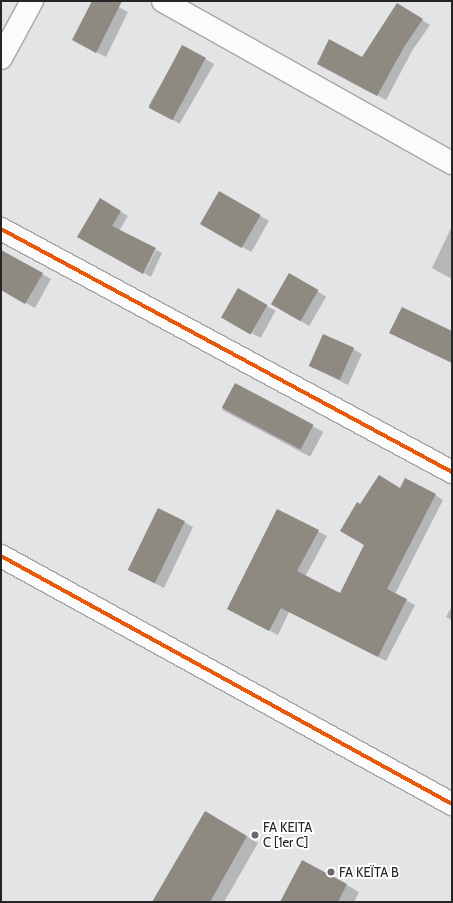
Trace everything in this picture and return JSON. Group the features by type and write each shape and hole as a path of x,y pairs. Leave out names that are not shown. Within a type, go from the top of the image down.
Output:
{"street":[{"path":"1,58 32,1"},
{"path":"163,1 452,163"},
{"path":"1,229 452,472"},
{"path":"1,556 452,804"}],"building":[{"path":"92,1 122,1 96,53 72,40"},
{"path":"397,3 423,19 404,47 377,96 317,64 329,39 362,57"},
{"path":"182,45 206,58 173,120 149,108"},
{"path":"219,191 261,215 242,248 200,224"},
{"path":"100,198 121,211 112,226 156,248 143,274 77,237"},
{"path":"1,250 43,273 25,304 1,290"},
{"path":"289,273 318,290 300,321 271,304"},
{"path":"238,288 267,305 250,334 221,317"},
{"path":"402,307 452,331 452,363 389,333"},
{"path":"323,334 354,348 340,380 309,366"},
{"path":"235,383 314,425 300,450 222,408"},
{"path":"379,475 400,488 405,478 436,494 387,589 407,599 378,657 281,608 269,631 227,609 277,509 319,530 297,571 340,593 364,545 340,531 357,502 360,504"},
{"path":"158,508 185,521 155,583 128,570"},
{"path":"205,811 247,836 210,902 152,902"},
{"path":"302,860 347,884 338,902 280,902"}],"cycle path":[{"path":"1,229 452,472"},
{"path":"1,556 452,804"}],"place":[{"name":"FA KEITA C [1er C]","path":"255,835"},
{"name":"FA KEÏTA B","path":"331,872"}]}
